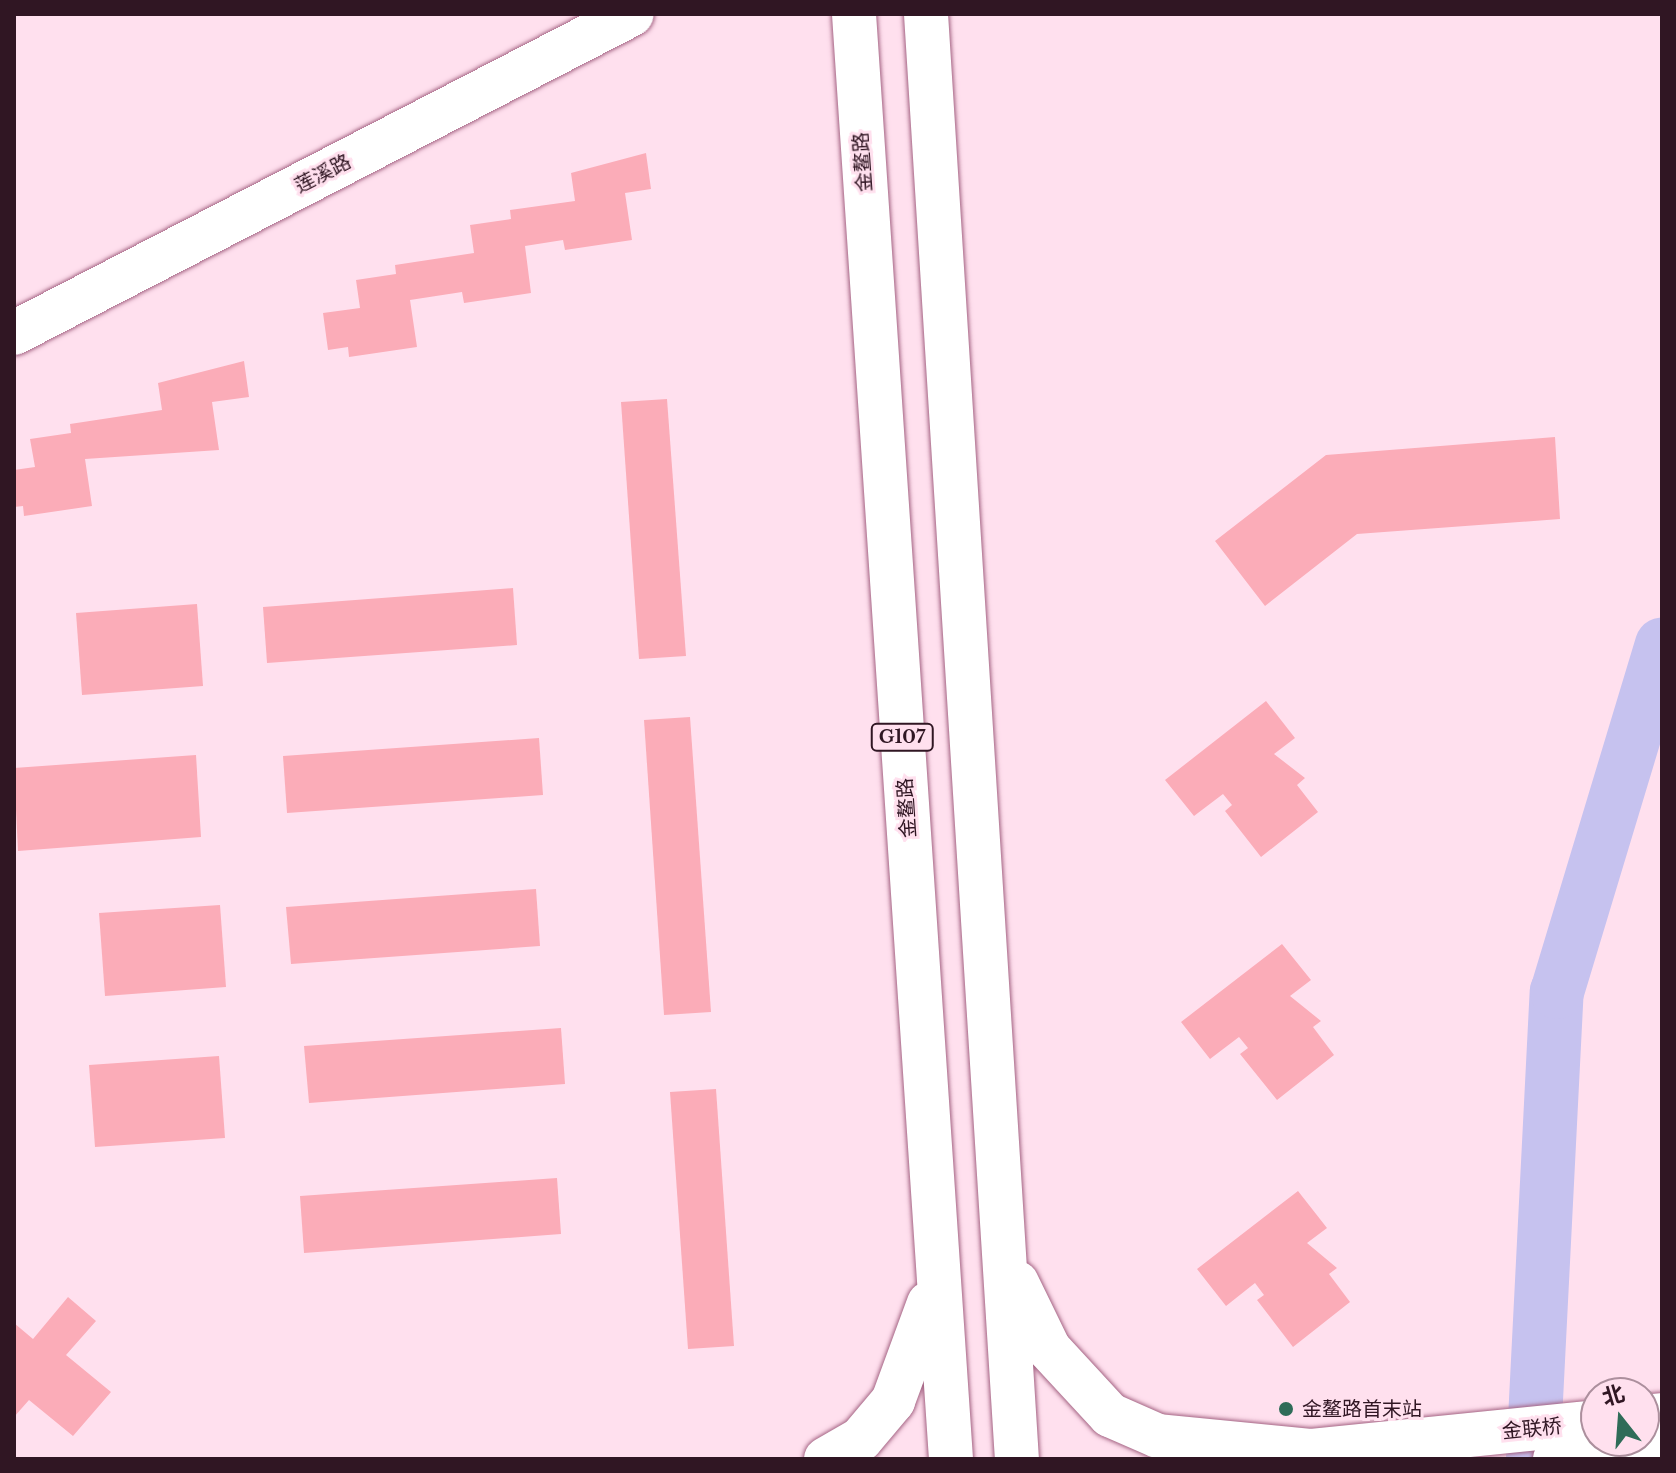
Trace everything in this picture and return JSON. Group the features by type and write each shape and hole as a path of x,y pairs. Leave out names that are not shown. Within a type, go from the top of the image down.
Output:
{"main road":[{"name":"莲溪路","path":"14,333 632,14"},
{"name":"金鳌路","path":"854,14 951,1459"},
{"path":"926,14 1008,1257 1017,1459"},
{"path":"1008,1257 1049,1349 1079,1390 1110,1415 1158,1436 1311,1451"},
{"path":"826,1459 861,1439 893,1401 938,1270"},
{"name":"金联桥","path":"1311,1451 1580,1424"},
{"name":"金联桥","path":"1555,1459 1580,1450"},
{"path":"1226,1459 1311,1451"}],"building":[{"path":"646,153 651,189 625,193 632,240 565,250 563,240 525,246 531,293 464,303 462,292 410,300 417,347 349,357 348,347 328,350 323,313 360,308 356,280 396,274 395,265 474,253 470,225 511,219 510,210 575,201 571,173"},
{"path":"244,361 249,397 212,402 219,450 85,459 92,506 24,516 23,506 14,507 14,470 35,467 30,439 71,433 70,424 162,410 158,383"},
{"path":"667,399 686,656 639,659 621,402"},
{"path":"1555,437 1560,519 1357,534 1265,606 1215,541 1326,455"},
{"path":"513,588 517,645 267,663 263,607"},
{"path":"197,604 203,686 82,695 76,613"},
{"path":"1266,701 1295,738 1274,754 1305,778 1297,785 1318,812 1261,857 1225,811 1232,805 1223,794 1194,816 1165,780"},
{"path":"690,717 711,1012 664,1015 644,720"},
{"path":"539,738 543,795 287,813 283,756"},
{"path":"196,755 201,837 18,851 14,768"},
{"path":"536,889 540,946 291,964 286,907"},
{"path":"220,905 226,987 105,996 99,913"},
{"path":"1282,944 1311,980 1290,996 1321,1021 1313,1027 1334,1055 1277,1100 1240,1054 1248,1048 1239,1037 1210,1059 1181,1022"},
{"path":"561,1028 565,1084 309,1103 304,1046"},
{"path":"219,1056 225,1138 95,1147 89,1065"},
{"path":"716,1089 734,1346 688,1349 670,1092"},
{"path":"557,1178 561,1234 304,1253 300,1196"},
{"path":"1298,1191 1327,1228 1307,1243 1337,1268 1329,1274 1350,1302 1293,1347 1257,1300 1264,1295 1255,1283 1226,1306 1197,1269"},
{"path":"68,1297 96,1321 66,1355 111,1392 73,1436 29,1400 14,1417 14,1323 33,1339"}],"waterway":[{"path":"1533,1459 1557,992 1662,645"}],"place":[{"name":"金鳌路首末站","path":"1286,1409"}]}
